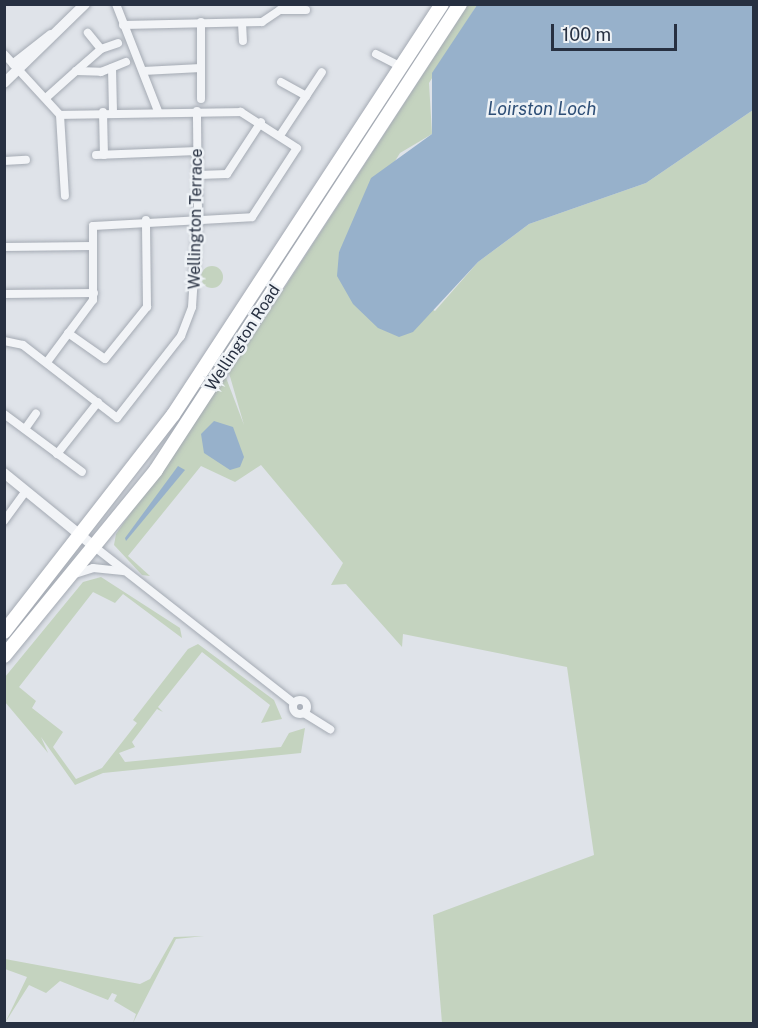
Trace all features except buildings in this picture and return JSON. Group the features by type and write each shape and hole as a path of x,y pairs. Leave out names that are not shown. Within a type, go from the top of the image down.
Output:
{"main road":[{"name":"Wellington Road","path":"4,632 83,537 173,415 442,4"},
{"name":"Wellington Road","path":"4,656 96,548 175,442 460,4"}],"street":[{"path":"4,83 17,66 85,4"},
{"path":"116,4 158,111"},
{"path":"123,25 262,22 280,10 306,10"},
{"path":"201,22 201,99"},
{"path":"242,23 243,41"},
{"path":"88,33 100,49"},
{"path":"47,97 100,49 118,43"},
{"path":"4,54 47,97 60,115 65,196"},
{"path":"376,54 402,67"},
{"path":"76,70 112,68 126,62"},
{"path":"4,73 17,66"},
{"path":"112,68 108,112 100,155 197,151"},
{"path":"143,71 201,68"},
{"path":"281,134 322,72"},
{"path":"280,82 306,96"},
{"path":"46,362 94,293 93,226 99,222 252,217 297,148 281,134 241,112 158,111 60,115"},
{"name":"Wellington Terrace","path":"4,341 22,345 117,418 182,336 195,292 195,220 198,175 196,111"},
{"path":"198,175 227,174 261,122"},
{"path":"4,161 26,160"},
{"path":"68,333 105,359 147,307 146,220"},
{"path":"4,247 93,246"},
{"path":"4,294 94,293"},
{"path":"57,454 98,402"},
{"path":"25,429 36,413"},
{"path":"4,414 82,472"},
{"path":"4,473 124,571 294,703 304,701 304,713 330,729"},
{"path":"4,521 26,491"},
{"path":"73,575 93,568 124,571"}],"green space":[{"path":"468,5 477,5 429,83 432,134 400,153 339,252 435,311 478,262 529,224 646,183 753,110 753,1023 442,1023 433,915 594,855 567,667 403,634 402,647 346,584 331,585 343,563 261,465 235,482 201,466 128,556 150,576 142,575 114,545 116,534 225,375 244,425 229,373"},
{"path":"208,266 216,266 223,273 223,281 216,288 208,288 201,281 201,273"},
{"path":"101,577 180,628 182,638 123,594 115,603 93,592 19,687 36,701 32,708 63,732 53,747 76,779 102,768 137,723 133,720 188,649 198,644 274,700 282,719 261,723 270,705 202,652 158,707 163,712 157,709 132,742 135,747 119,753 125,762 281,747 289,733 305,728 301,753 103,773 75,785 41,737 48,753 5,702 5,677 83,582"},
{"path":"204,936 176,939 133,1023 136,1014 114,1001 117,995 112,993 108,1000 60,981 46,993 29,985 5,1023 27,977 5,969 5,959 140,984 150,979 174,937"}],"water":[{"name":"Loirston Loch","path":"477,5 753,5 753,110 646,183 529,224 478,262 413,332 399,337 378,328 353,304 337,276 339,252 371,178 432,134 432,73"},
{"path":"214,421 233,427 244,457 240,467 230,470 204,453 201,434"},
{"path":"178,466 185,470 126,541 125,538"}]}
